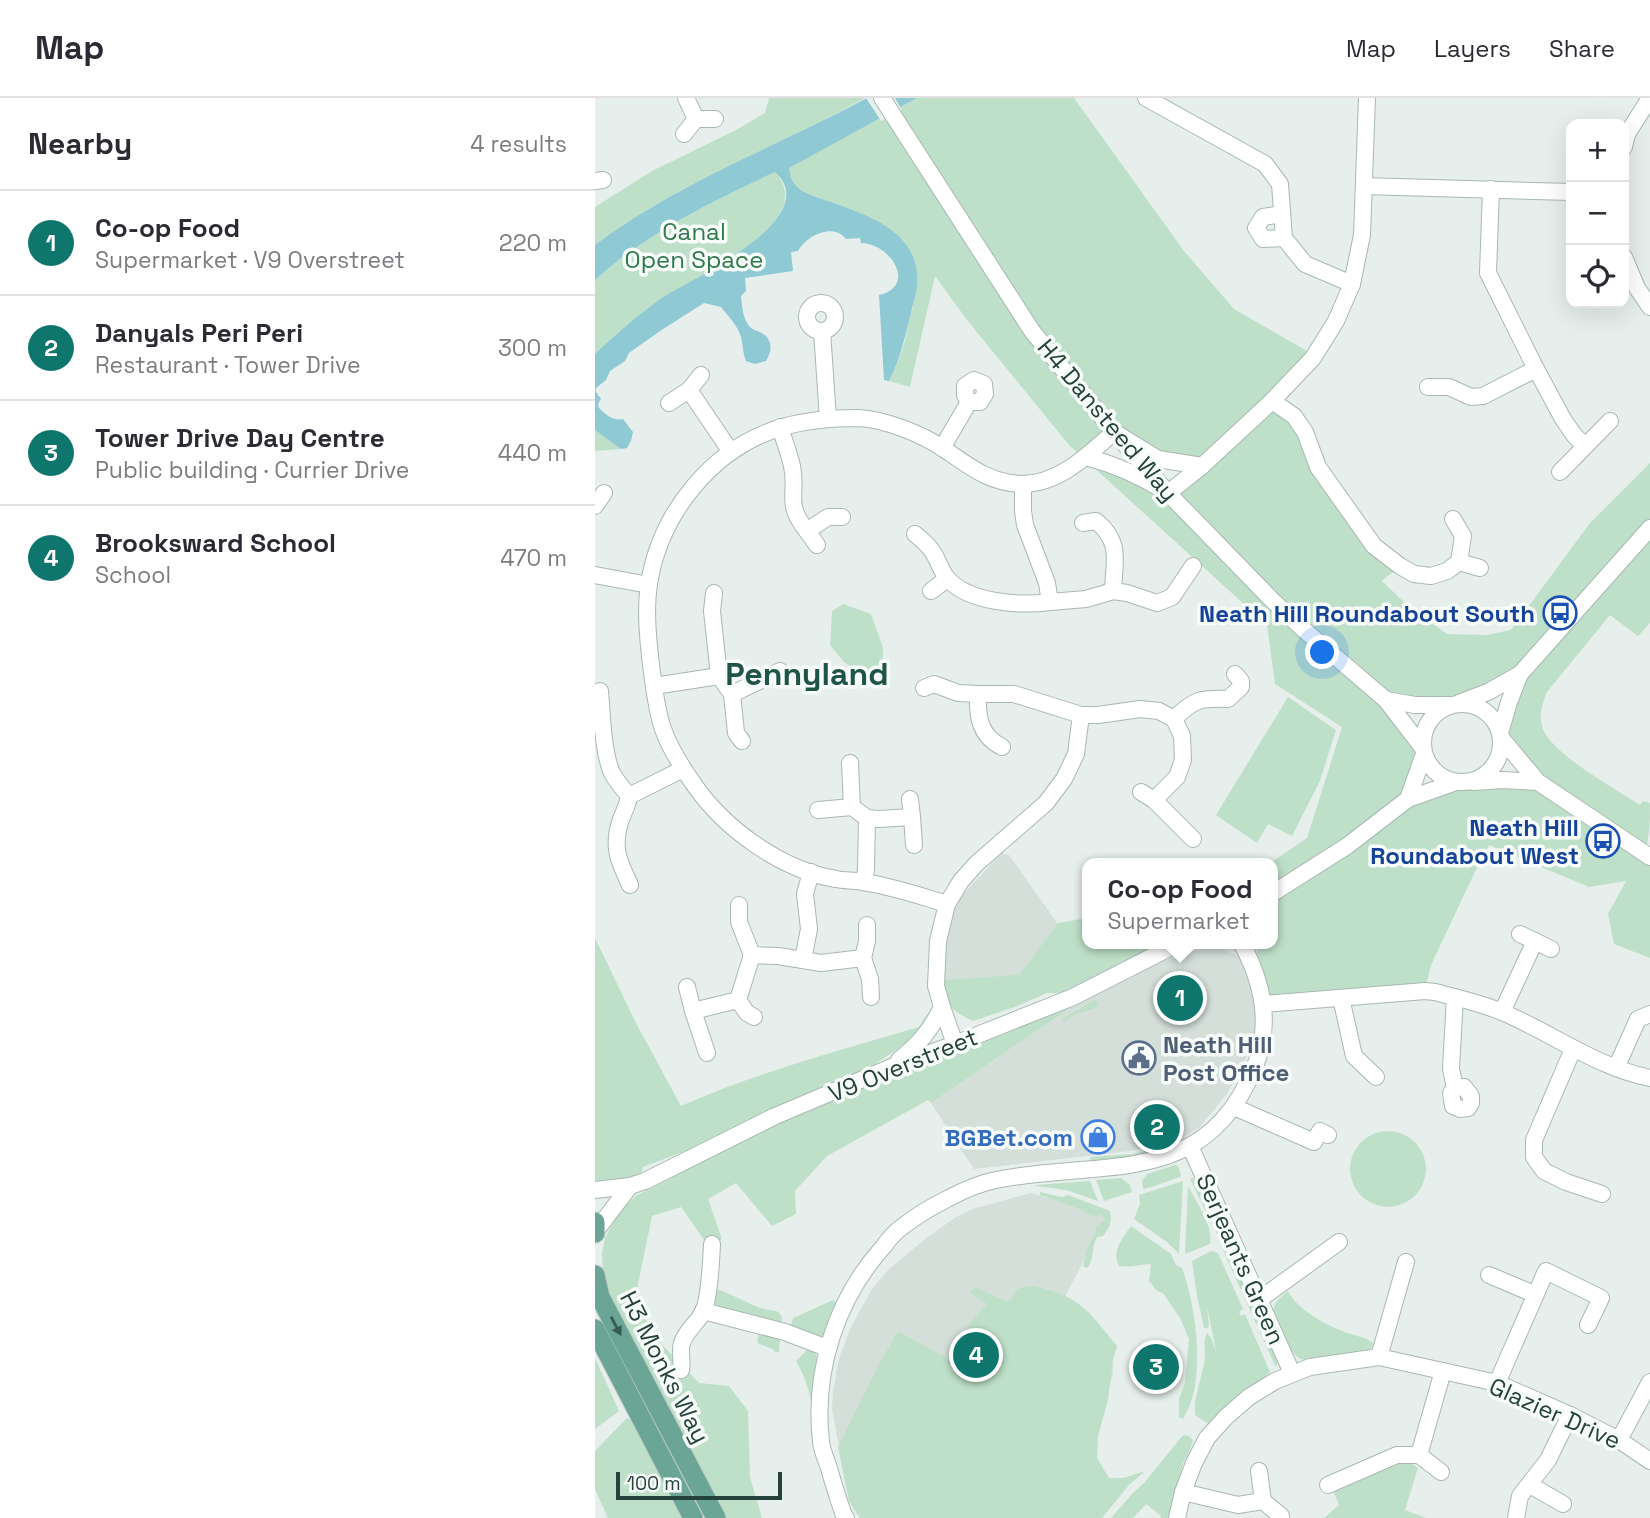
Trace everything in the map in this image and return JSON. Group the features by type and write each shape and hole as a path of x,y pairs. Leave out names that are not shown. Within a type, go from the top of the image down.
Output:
{"main road":[{"path":"595,1222 595,1233"},
{"name":"H3 Monks Way","path":"595,1275 600,1297 716,1518"},
{"name":"H3 Monks Way","path":"595,1329 694,1518"}],"street":[{"path":"686,98 696,119"},
{"name":"H4 Dansteed Way","path":"882,98 1032,331 1114,432 1168,493 1272,600 1386,700 1423,750"},
{"path":"1146,98 1265,164 1280,184 1284,238 1305,264 1352,284"},
{"path":"1086,457 1110,463 1140,476 1168,493 1202,466 1272,401 1313,358 1336,321 1352,284 1362,235 1367,98"},
{"path":"1629,131 1650,98"},
{"path":"696,119 715,120"},
{"path":"684,134 696,119"},
{"path":"1364,186 1566,192"},
{"path":"1491,190 1488,273 1563,419 1585,446"},
{"path":"1282,215 1263,217 1256,228 1263,239 1284,238"},
{"path":"1629,269 1637,288 1650,307"},
{"path":"822,331 828,419"},
{"path":"1429,387 1449,387 1471,397 1483,396 1536,369"},
{"path":"669,403 689,390 701,375"},
{"path":"689,390 731,452"},
{"path":"1272,401 1294,416 1305,432 1318,467 1374,546 1400,566 1414,574 1431,576 1447,571 1459,562 1463,536 1453,519"},
{"path":"942,448 969,402"},
{"path":"947,904 864,882 836,879 811,872 758,848 712,810 683,769 663,729 654,686 648,640 649,585 656,554 670,519 704,474 731,452 780,428 828,419 862,418 918,434 974,471 999,481 1023,484 1042,481 1065,472 1114,432 1158,459 1202,466"},
{"path":"1560,472 1610,421"},
{"path":"780,428 792,469 793,508 817,545"},
{"path":"1023,484 1025,525 1047,583 1050,602"},
{"path":"807,531 828,517 842,517"},
{"path":"1083,523 1096,520 1108,530 1114,545 1113,591"},
{"path":"1403,804 1423,750 1423,733 1437,712 1488,692 1520,674 1650,528"},
{"path":"915,534 933,551 947,579 961,590 996,602 1032,604 1086,599 1113,591 1157,603 1173,597 1193,566"},
{"path":"1459,562 1480,568"},
{"path":"595,575 649,585"},
{"path":"931,591 947,579"},
{"path":"714,593 712,611 719,676 732,694 736,733 742,741"},
{"path":"732,694 780,671"},
{"path":"1174,719 1188,705 1204,698 1228,699 1241,687 1241,681 1235,674"},
{"path":"1279,890 1366,833 1403,804 1479,778 1489,772 1500,750 1500,736 1520,674"},
{"path":"654,686 719,676"},
{"path":"924,688 935,684 958,692 1014,694 1081,715 1140,709 1159,711 1174,719 1182,736 1183,760 1177,777 1147,796 1193,839"},
{"path":"600,691 606,752 612,772 629,796"},
{"path":"978,694 977,712 983,732 1002,747"},
{"path":"1386,700 1415,705 1473,705 1485,711 1494,721 1500,736 1538,782 1650,857"},
{"path":"955,1044 936,986 938,941 947,904 961,881 976,864 1052,795 1076,754 1081,715"},
{"path":"1423,750 1429,765 1445,779 1462,782 1538,782"},
{"path":"851,763 852,807"},
{"path":"629,796 683,769"},
{"path":"629,796 616,846 618,861 630,885"},
{"path":"910,799 915,845"},
{"path":"818,810 852,807 867,818 912,817"},
{"path":"864,882 867,818"},
{"path":"803,960 809,929 805,894 811,872"},
{"path":"739,905 739,922 752,955 739,1000 747,1013 754,1017"},
{"path":"867,925 863,958 870,979 871,997"},
{"path":"1502,1012 1528,937 1551,949"},
{"name":"V9 Overstreet","path":"595,1190 637,1184 773,1117 889,1068 1081,993 1167,949"},
{"path":"846,1518 821,1444 820,1392 827,1348 851,1290 873,1258 900,1228 926,1210 962,1192 995,1180 1133,1165 1155,1160 1190,1146 1214,1128 1234,1107 1259,1055 1263,1031 1263,1004 1261,987 1248,949"},
{"path":"752,955 821,963 863,958"},
{"path":"687,987 692,1011 707,1053"},
{"path":"1263,1004 1425,991 1455,997 1502,1012 1573,1049 1616,1068 1650,1078"},
{"path":"1455,997 1451,1069 1455,1088"},
{"path":"1341,998 1354,1056 1376,1077"},
{"path":"692,1011 739,1000"},
{"path":"889,1068 918,1045 935,1021 941,1007"},
{"path":"1616,1068 1638,1019 1650,1014"},
{"path":"1573,1049 1534,1140 1534,1157 1544,1171 1601,1194"},
{"path":"1234,1107 1314,1142 1319,1131 1328,1135"},
{"name":"Serjeants Green","path":"1190,1146 1293,1373"},
{"name":"V9 Overstreet","path":"595,1233 637,1184"},
{"path":"1260,1299 1339,1242"},
{"path":"681,1370 681,1345 703,1311 711,1275 712,1244"},
{"path":"1379,1357 1406,1262"},
{"path":"1497,1383 1546,1271 1601,1298 1588,1325"},
{"path":"1489,1275 1534,1294"},
{"path":"703,1311 785,1332 827,1348"},
{"name":"Glazier Drive","path":"1177,1518 1194,1463 1207,1438 1226,1417 1249,1397 1275,1381 1310,1367 1329,1363 1379,1357 1497,1383 1570,1415 1619,1440 1650,1461"},
{"path":"1419,1455 1443,1371"},
{"path":"1619,1440 1650,1382"},
{"path":"1516,1518 1520,1496 1548,1460 1570,1415"},
{"path":"1328,1485 1397,1455 1419,1455 1441,1472"},
{"path":"1259,1471 1263,1501 1282,1516"},
{"path":"1530,1485 1563,1504"},
{"path":"1183,1492 1238,1505 1263,1501"}],"shaded area":[{"path":"1001,853 1009,855 1058,924 1019,976 944,980 947,912"},
{"path":"1201,949 1222,949 1238,956 1261,987 1263,1004 1244,1065 1226,1095 1200,1127 1180,1140 1130,1151 974,1169 931,1103 1066,1011 1073,997 1111,978"},
{"path":"1031,1193 1107,1215 1065,1297 1112,1352 1113,1373 1092,1440 860,1518 849,1501 832,1409 839,1358 851,1327 872,1289 889,1269 925,1239 972,1209"}],"green space":[{"path":"769,98 865,98 659,202 595,245 595,207 652,171 765,113"},
{"path":"917,98 1074,98 1184,251 1234,309 1314,355 1273,402 1294,416 1308,451 1303,450 1400,566 1382,581 1408,606 1447,634 1487,635 1511,630 1590,523 1650,463 1650,623 1638,636 1610,615 1547,692 1541,715 1543,729 1559,750 1640,805 1643,801 1650,803 1648,841 1640,862 1650,862 1650,958 1614,944 1608,914 1626,881 1589,887 1489,845 1431,965 1425,991 1263,1004 1257,950 1278,949 1278,900 1285,887 1278,888 1277,858 1307,838 1342,727 1275,684 1267,625 1069,445 967,320 935,276 910,387 889,381 903,347 917,286 874,219 802,191 788,168","holes":["1114,432 1158,459 1201,466 1168,493 1085,458","1519,675 1501,738 1537,782 1456,782 1408,798 1424,754 1387,700 1459,703"]},
{"name":"Canal Open Space","path":"775,172 785,191 782,210 769,228 727,261 647,309 595,354 595,280 658,233"},
{"path":"595,430 621,449 595,451"},
{"path":"843,604 871,614 883,648 883,668 865,675 844,662 830,645 832,611"},
{"path":"1288,697 1336,730 1320,781 1292,836 1268,824 1257,843 1216,815"},
{"path":"1082,919 1082,949 1159,949 1082,993 1047,993 973,1021 950,1006 945,996 944,980 1019,975 1058,923"},
{"path":"595,938 636,1023 681,1106 769,1072 919,1027 927,1014 922,1027 889,1055 841,1083 784,1111 1073,997 1066,1011 931,1103 928,1100 827,1156 795,1191 796,1214 772,1226 736,1183 708,1199 722,1239 712,1244 707,1244 681,1207 652,1216 636,1294 652,1334 699,1383 729,1386 748,1411 750,1477 762,1518 716,1518 606,1290 602,1253 605,1238 620,1210 637,1195 668,1180 768,1120 643,1167 641,1173 633,1177 595,1184"},
{"path":"1096,999 1098,1004 1095,1008 1074,1015 1064,1023 1062,1019"},
{"path":"1388,1131 1403,1134 1415,1142 1423,1154 1426,1169 1423,1184 1415,1196 1403,1204 1388,1207 1373,1204 1361,1196 1353,1184 1350,1169 1353,1154 1361,1142 1373,1134"},
{"path":"1169,1146 1171,1149 1092,1165 1090,1157 1132,1154"},
{"path":"1178,1166 1180,1177 1143,1189 1142,1181 1147,1174"},
{"path":"1197,1177 1224,1236 1217,1234 1190,1179"},
{"path":"1121,1178 1130,1185 1132,1192 1104,1201 1096,1180"},
{"path":"1090,1181 1098,1201 1066,1190 1036,1186 1036,1185"},
{"path":"1183,1181 1179,1254 1167,1242 1134,1219 1140,1204 1139,1195"},
{"path":"1188,1186 1211,1237 1210,1244 1185,1254"},
{"path":"1040,1192 1062,1197 1068,1195 1110,1211 1110,1225 1103,1236 1097,1237 1087,1268 1083,1266 1087,1249 1096,1233 1096,1227 1105,1219 1102,1215 1092,1216 1040,1195"},
{"path":"1131,1226 1171,1254 1176,1265 1182,1268 1187,1282 1194,1315 1197,1368 1192,1399 1183,1419 1179,1417 1179,1399 1185,1383 1189,1339 1180,1318 1163,1293 1157,1291 1149,1281 1151,1264 1119,1266 1117,1250"},
{"path":"1228,1243 1278,1360 1276,1368 1223,1250"},
{"path":"1211,1251 1218,1253 1243,1309 1239,1312 1241,1316 1245,1314 1270,1372 1210,1425 1195,1415 1207,1333 1216,1351 1207,1307 1209,1326 1204,1328 1192,1261"},
{"path":"1033,1286 1073,1300 1090,1314 1117,1346 1108,1400 1098,1436 1097,1458 1109,1478 1123,1478 1145,1471 1129,1485 1102,1518 860,1518 849,1501 838,1447 898,1331 963,1367 970,1354 957,1345 972,1320 987,1304 970,1293 975,1287 1007,1302 1016,1290"},
{"path":"716,1289 758,1307 776,1311 780,1314 781,1325 718,1307 711,1300"},
{"path":"1288,1291 1297,1304 1320,1320 1374,1344 1362,1355 1322,1360 1301,1359 1287,1344 1274,1312 1276,1302"},
{"path":"833,1300 839,1304 826,1334 818,1338 790,1329 793,1318"},
{"path":"759,1331 780,1336 779,1352 757,1343"},
{"path":"808,1349 816,1354 818,1360 813,1415 803,1374 796,1361"},
{"path":"595,1358 619,1411 595,1429"},
{"path":"627,1418 647,1429 693,1518 608,1518 595,1489 595,1451"},
{"path":"1183,1435 1193,1440 1182,1467 1168,1518 1161,1518 1146,1504 1133,1518 1111,1518 1145,1482"},
{"path":"1406,1460 1418,1468 1405,1510 1426,1518 1324,1518 1339,1505 1333,1490 1381,1466"}],"water":[{"path":"867,98 917,98 789,168 793,181 802,191 879,222 895,233 908,247 916,265 917,287 902,348 889,381 884,380 879,295 891,290 897,283 895,266 882,250 861,243 860,238 846,239 841,234 827,231 813,236 798,251 791,252 793,271 745,278 746,291 741,296 743,313 751,328 770,342 771,348 766,361 755,364 746,361 741,337 733,321 721,307 704,303 629,353 625,361 610,371 606,380 596,388 601,399 599,408 613,418 623,419 633,432 627,448 621,449 595,430 595,354 665,296 722,263 765,232 780,215 786,197 782,180 775,172 704,207 636,247 595,280 595,245 660,202"}],"pier":[{"path":"866,98 895,98 902,110 881,121"}],"place":[{"name":"Neath Hill Roundabout South","path":"1560,613"},
{"name":"Neath Hill Roundabout West","path":"1603,841"},
{"name":"Co-op Food","path":"1180,998"},
{"name":"Neath Hill Post Office","path":"1139,1058"},
{"name":"Danyals Peri Peri","path":"1157,1127"},
{"name":"BGBet.com","path":"1098,1137"},
{"name":"Brooksward School","path":"976,1355"},
{"name":"Tower Drive Day Centre","path":"1156,1367"}],"district":[{"name":"Pennyland","path":"807,674"}]}
